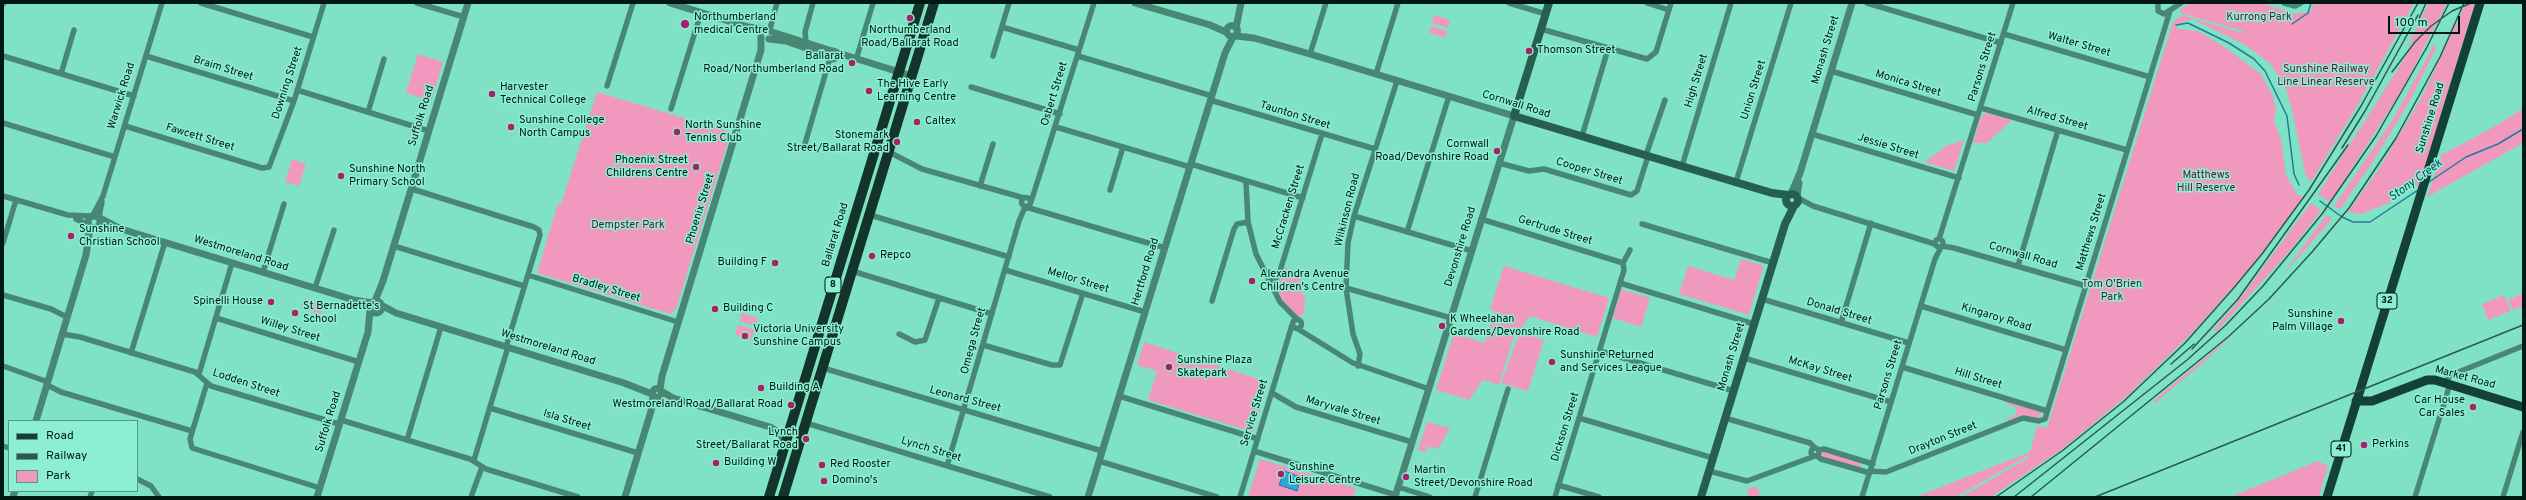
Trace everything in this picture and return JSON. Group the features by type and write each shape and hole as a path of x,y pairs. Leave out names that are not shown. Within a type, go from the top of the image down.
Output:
{"highway":[{"name":"Ballarat Road","path":"768,497 920,3"},
{"name":"8","path":"783,497 934,3"},
{"path":"780,458 792,467"}],"main road":[{"name":"Devonshire Road","path":"1514,116 1549,3"},
{"name":"Sunshine Road","path":"2356,401 2480,3"},
{"name":"Cornwall Road","path":"1514,116 1792,200"},
{"name":"Monash Street","path":"1701,497 1792,200"},
{"name":"Market Road","path":"2356,401 2372,401 2427,380 2447,384 2523,407"},
{"name":"41","path":"2327,497 2356,401"}],"street":[{"name":"Warwick Road","path":"96,217 162,3"},
{"path":"201,3 313,37"},
{"name":"Downing Street","path":"269,167 294,101 324,3"},
{"path":"417,3 464,17"},
{"name":"Suffolk Road","path":"317,497 468,3"},
{"path":"608,86 633,3"},
{"path":"670,3 748,27 832,56 856,60 912,76"},
{"name":"Phoenix Street","path":"625,497 777,3"},
{"path":"806,42 805,32 813,3"},
{"path":"856,60 873,3"},
{"path":"993,56 1009,3"},
{"name":"Osbert Street","path":"1026,203 1035,191 1094,3"},
{"name":"Cornwall Road","path":"1135,3 1514,116"},
{"path":"1310,54 1326,3"},
{"path":"1376,74 1398,3"},
{"path":"1509,3 1546,14"},
{"path":"1647,3 1669,10"},
{"path":"1541,29 1644,59 1652,57 1656,52 1671,3"},
{"name":"High Street","path":"1682,166 1731,3"},
{"name":"Union Street","path":"1736,182 1790,3"},
{"name":"Monash Street","path":"1792,200 1852,3"},
{"path":"1867,3 2001,43"},
{"name":"Parsons Street","path":"1862,497 2013,3"},
{"path":"2161,14 2181,3"},
{"path":"2284,3 2295,6 2301,3"},
{"name":"Hertford Road","path":"1088,497 1241,4"},
{"name":"Matthews Street","path":"2156,4 2161,14 2164,28"},
{"name":"Matthews Street","path":"2047,411 2170,8"},
{"path":"671,109 701,13"},
{"name":"Taunton Street","path":"1002,27 1211,98 1375,150"},
{"path":"61,74 74,30"},
{"path":"797,39 805,32"},
{"path":"767,34 806,42 832,56"},
{"name":"Walter Street","path":"2004,34 2150,76"},
{"path":"1582,136 1608,49"},
{"path":"4,56 134,96"},
{"name":"Braim Street","path":"146,56 294,101"},
{"path":"804,147 832,56"},
{"path":"368,112 384,59"},
{"name":"Monica Street","path":"1831,72 1978,115"},
{"name":"Wilkinson Road","path":"1356,364 1357,347 1346,288 1347,257 1354,216 1397,81"},
{"path":"971,87 1060,114"},
{"path":"297,90 429,131"},
{"path":"1407,232 1449,96"},
{"path":"1647,156 1665,100"},
{"name":"Alfred Street","path":"1981,108 2127,150"},
{"name":"Devonshire Road","path":"1395,496 1514,116"},
{"path":"3,123 115,157"},
{"name":"Fawcett Street","path":"125,126 262,168 269,167"},
{"path":"1056,127 1303,198"},
{"path":"2018,266 2058,130"},
{"name":"McCracken Street","path":"1269,282 1277,277 1280,271 1322,134"},
{"name":"Jessie Street","path":"1812,134 1959,178"},
{"path":"980,186 993,144"},
{"path":"1110,190 1123,147"},
{"path":"889,152 922,168 1011,195 1039,210 1165,248"},
{"name":"Cooper Street","path":"1499,163 1530,171 1544,169 1631,195 1637,191 1647,156"},
{"path":"1246,182 1248,222 1256,254 1269,282 1296,325 1356,364 1428,389"},
{"path":"412,189 534,227 540,235 474,460 482,467 578,497"},
{"path":"3,196 68,215 85,218 96,217"},
{"path":"3,243 16,200"},
{"name":"Cornwall Road","path":"1792,200 2086,286"},
{"name":"Omega Street","path":"948,466 1019,221 1026,203"},
{"path":"263,272 284,204"},
{"path":"870,214 1009,257"},
{"path":"68,215 93,227"},
{"path":"1354,216 1472,251"},
{"path":"36,420 96,217"},
{"path":"93,227 96,217"},
{"name":"Westmoreland Road","path":"96,217 121,228 232,263 770,427 784,428 790,424"},
{"name":"Gertrude Street","path":"1482,219 1623,263"},
{"path":"1212,301 1235,226 1248,222"},
{"path":"1841,323 1872,223"},
{"path":"1642,224 1773,263"},
{"name":"Westmoreland Road","path":"93,227 121,228"},
{"path":"315,288 334,230"},
{"path":"131,353 165,242"},
{"path":"394,246 524,286"},
{"name":"Dickson Street","path":"1555,497 1624,270 1623,263 1630,250"},
{"path":"198,374 232,263"},
{"name":"Mellor Street","path":"1005,270 1145,312"},
{"path":"852,271 992,314"},
{"name":"Bradley Street","path":"528,275 678,322"},
{"path":"1620,283 1754,324"},
{"path":"1346,288 1451,318"},
{"path":"983,345 1052,365 1060,365 1063,360 1083,294"},
{"path":"3,295 68,315"},
{"path":"899,334 914,342 925,340 939,298"},
{"name":"Donald Street","path":"1762,299 1909,343"},
{"name":"Kingaroy Road","path":"1921,306 2066,350"},
{"name":"Willey Street","path":"216,318 359,362"},
{"name":"Service Street","path":"1240,497 1290,335 1296,325"},
{"path":"407,440 441,327"},
{"name":"Lodden Street","path":"63,332 198,374 207,383 474,460"},
{"path":"2416,497 2447,384 2451,375 2523,346"},
{"path":"1600,351 1734,391"},
{"name":"McKay Street","path":"1744,358 1891,402"},
{"path":"3,366 33,375 61,392 192,432"},
{"name":"Hill Street","path":"1902,367 2047,411"},
{"name":"Leonard Street","path":"823,368 1102,451"},
{"path":"207,383 192,432 191,446 320,488"},
{"path":"1475,497 1508,389"},
{"name":"Maryvale Street","path":"1272,392 1296,407 1412,442"},
{"path":"1119,396 1258,439"},
{"name":"Isla Street","path":"490,408 638,453"},
{"name":"Drayton Street","path":"1815,452 1821,459 1870,472 1886,472 2022,418 2041,421 2045,419 2047,411"},
{"path":"1579,418 1713,458"},
{"path":"1725,418 1812,444 1815,452"},
{"name":"Lynch Street","path":"806,423 1050,497"},
{"name":"Westmoreland Road","path":"770,427 780,433 785,443"},
{"path":"2503,497 2523,432"},
{"path":"1709,471 1744,481 1805,458 1824,449 1872,464"},
{"path":"1254,452 1395,496"},
{"path":"1099,461 1217,497"},
{"path":"472,497 482,467"},
{"path":"138,480 151,486 159,497"},
{"path":"1558,485 1598,497"},
{"path":"1398,487 1430,497"}],"green space":[{"name":"Matthews Hill Reserve","path":"2189,3 2261,3 2296,14 2311,11 2314,3 2414,3 2357,106 2311,182 2306,176 2291,106 2285,87 2270,63 2245,45 2192,19 2176,25 2177,29 2198,31 2223,46 2261,74 2273,96 2276,109 2274,121 2281,139 2286,175 2297,194 2303,197 2251,267 2192,333 2127,396 2061,450 1991,497 1961,497 2028,458 2029,455 1956,497 1916,497 2030,452 2037,426 2047,428 2173,22 2182,15 2242,33 2243,31 2180,13 2180,10"},
{"path":"2429,3 2447,3 2401,92 2330,202 2318,194 2410,50 2415,40 2407,47"},
{"path":"2466,3 2475,3 2419,185 2411,188 2389,203 2361,214 2348,212 2379,169 2423,95"},
{"path":"1434,15 1450,20 1448,28 1432,23"},
{"path":"1431,26 1447,31 1445,38 1429,33"},
{"path":"2434,45 2437,47 2409,102 2374,160 2340,209 2334,206 2393,119"},
{"path":"418,54 443,62 431,101 406,93"},
{"name":"Dempster Park","path":"597,92 731,132 676,309 670,314 537,273 558,203 561,204"},
{"path":"2523,104 2523,143 2427,197 2441,155 2492,128 2521,110"},
{"path":"1987,113 2011,120 1987,143 1973,143 1981,116"},
{"path":"1964,140 1954,171 1925,162 1946,146"},
{"path":"292,159 306,164 299,186 285,182"},
{"path":"2311,203 2321,211 2287,254 2216,332 2214,329 2236,304"},
{"path":"2327,215 2332,219 2283,275 2314,231"},
{"path":"1741,259 1762,265 1763,268 1749,315 1679,294 1688,266 1734,280"},
{"path":"1504,266 1609,298 1597,337 1530,316 1513,339 1499,385 1483,380 1469,400 1436,390 1454,333 1485,343 1495,311 1490,309"},
{"path":"1286,268 1302,273 1302,294 1305,296 1304,313 1299,317 1283,301 1275,286 1283,269"},
{"path":"1621,289 1650,298 1641,327 1613,318"},
{"path":"2521,294 2523,295 2523,306 2513,310 2508,300"},
{"path":"2504,295 2511,311 2488,320 2482,304"},
{"path":"304,298 324,304 321,314 301,308"},
{"path":"742,313 758,318 756,326 739,321"},
{"path":"738,325 755,330 751,340 735,335"},
{"path":"1520,332 1544,340 1528,391 1501,383"},
{"path":"2235,333 2204,362 2155,403 2153,401"},
{"path":"1144,342 1268,382 1253,432 1148,400 1157,371 1137,365"},
{"path":"2005,401 2041,412 2039,419 2023,415 2008,421 2007,420 2015,415 2017,408 2004,402"},
{"path":"1427,422 1450,428 1438,449 1428,446 1426,452 1418,450"},
{"path":"1821,451 1861,463 1860,468 1819,456"},
{"name":"Sunshine Leisure Centre","path":"1260,459 1356,488 1353,497 1248,497"},
{"path":"2318,461 2328,466 2319,497 2230,497"},
{"path":"1757,486 1760,497 1749,497 1747,489"}],"water":[{"path":"1284,471 1301,477 1297,491 1279,485"}],"waterway":[{"path":"2292,24 2308,13 2311,3"},
{"name":"Stony Creek","path":"2176,25 2188,23 2229,43 2254,59 2265,71 2287,116 2294,174 2299,185"},
{"name":"Stony Creek","path":"2429,182 2466,157 2498,144 2523,129"},
{"name":"Stony Creek","path":"2320,201 2342,217 2353,222 2370,222 2418,190"}],"railway":[{"path":"1996,497 2062,451 2123,402 2185,343 2232,290 2262,254 2309,190 2361,106 2418,3"},
{"path":"2418,21 2426,3"},
{"path":"2014,497 2187,360 2226,325 2263,286 2322,214 2376,136 2427,47 2449,3"},
{"path":"2031,497 2228,337 2269,299 2312,252 2349,208 2396,138 2440,57 2464,3"},
{"path":"2392,72 2415,42 2431,26 2452,11 2471,3"},
{"path":"2342,148 2365,111 2418,15"},
{"path":"2192,349 2238,299 2348,145"},
{"path":"2095,497 2523,325"},
{"path":"2171,364 2194,344"}],"place":[{"name":"Northumberland Road/Ballarat Road","path":"910,18"},
{"name":"Northumberland medical Centre","path":"685,24"},
{"name":"Thomson Street","path":"1529,51"},
{"name":"Ballarat Road/Northumberland Road","path":"852,63"},
{"name":"The Hive Early Learning Centre","path":"869,91"},
{"name":"Harvester Technical College","path":"492,94"},
{"name":"Caltex","path":"917,122"},
{"name":"Sunshine College North Campus","path":"511,127"},
{"name":"North Sunshine Tennis Club","path":"677,132"},
{"name":"Stonemark Street/Ballarat Road","path":"897,142"},
{"name":"Cornwall Road/Devonshire Road","path":"1497,151"},
{"name":"Phoenix Street Childrens Centre","path":"696,167"},
{"name":"Sunshine North Primary School","path":"341,176"},
{"name":"Sunshine Christian School","path":"71,236"},
{"name":"Repco","path":"872,256"},
{"name":"Building F","path":"775,263"},
{"name":"Alexandra Avenue Children's Centre","path":"1252,281"},
{"name":"Spinelli House","path":"271,302"},
{"name":"Building C","path":"715,309"},
{"name":"St Bernadette's School","path":"295,313"},
{"name":"Sunshine Palm Village","path":"2341,321"},
{"name":"K Wheelahan Gardens/Devonshire Road","path":"1442,326"},
{"name":"Victoria University Sunshine Campus","path":"745,336"},
{"name":"Sunshine Returned and Services League","path":"1552,362"},
{"name":"Sunshine Plaza Skatepark","path":"1169,367"},
{"name":"Building A","path":"761,388"},
{"name":"Westmoreland Road/Ballarat Road","path":"791,405"},
{"name":"Car House Car Sales","path":"2473,407"},
{"name":"Lynch Street/Ballarat Road","path":"806,439"},
{"name":"Perkins","path":"2364,445"},
{"name":"Building W","path":"716,463"},
{"name":"Red Rooster","path":"822,465"},
{"name":"Sunshine Leisure Centre","path":"1281,474"},
{"name":"Martin Street/Devonshire Road","path":"1406,477"},
{"name":"Domino's","path":"824,481"}],"park label":[{"name":"Kurrong Park","path":"2259,18"},
{"name":"Sunshine Railway Line Linear Reserve","path":"2326,76"},
{"name":"Tom O'Brien Park","path":"2112,291"}]}
